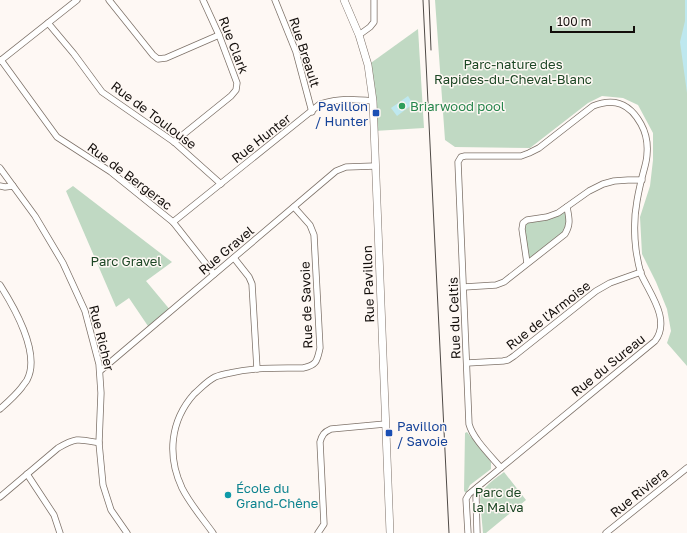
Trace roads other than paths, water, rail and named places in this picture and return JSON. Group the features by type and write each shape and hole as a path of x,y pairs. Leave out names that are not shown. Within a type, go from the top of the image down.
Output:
{"street":[{"path":"1,60 77,0"},
{"path":"109,0 153,56 158,59 166,58 219,35"},
{"name":"Rue Clark","path":"174,142 231,96 236,90 237,83 219,35 203,0"},
{"name":"Rue Breault","path":"275,0 296,52 312,112"},
{"name":"Rue Pavillon","path":"344,0 359,35 368,65 373,101 390,533"},
{"path":"359,35 374,22 374,0"},
{"name":"Rue de Toulouse","path":"48,23 74,54 102,92 174,142 221,184"},
{"name":"Rue de Bergerac","path":"1,60 57,137 111,172 173,222 214,274"},
{"name":"Rue Hunter","path":"173,222 312,112 320,104 346,99 373,101"},
{"name":"Rue du Sureau","path":"461,158 465,156 521,156 539,148 593,106 603,102 611,102 626,106 630,109 636,115 643,129 646,138 647,154 636,203 636,250 641,272 657,305 662,324 660,335 655,341 469,494 466,499 468,533"},
{"name":"Rue du Celtis","path":"461,158 458,162 469,424 475,437 501,468"},
{"name":"Rue Gravel","path":"100,371 336,172 346,167 375,166"},
{"name":"Rue Richer","path":"0,168 39,223 63,262 85,311 100,371 101,393 99,443 103,485 111,510 127,533"},
{"path":"527,263 522,228 523,223 528,220 547,217 558,213 589,190 603,184 642,180"},
{"path":"0,186 13,186"},
{"name":"Rue de Savoie","path":"213,533 182,488 176,472 172,453 173,438 179,416 184,407 203,386 216,376 244,370 303,368 310,366 318,360 320,348 314,235 310,225 294,207"},
{"path":"464,287 496,285 504,282 564,234 568,229 570,222 566,207"},
{"path":"234,258 249,277 252,284 257,369"},
{"name":"Rue de l'Armoise","path":"467,363 508,360 596,291 610,282 641,272"},
{"path":"0,285 12,304 27,339 32,366 28,380 13,398 0,409"},
{"path":"318,533 324,524 320,442 322,435 324,432 331,429 385,424"},
{"path":"0,497 58,448 69,442 78,439 99,443"},
{"name":"Rue Riviera","path":"606,533 687,468"},
{"path":"27,474 54,515 60,533"},
{"path":"477,533 476,497 478,487"}],"water":[{"path":"685,0 687,0 687,93 680,42 685,21"},
{"name":"Briarwood pool","path":"408,96 413,104 397,116 391,108"}],"tram line":[{"path":"423,0 449,533"},
{"path":"429,0 431,50"}],"place":[{"name":"Briarwood pool","path":"402,106"},
{"name":"Pavillon / Hunter","path":"376,113"},
{"name":"Pavillon / Savoie","path":"389,433"},
{"name":"École du Grand-Chêne","path":"228,495"}],"park label":[{"name":"Parc-nature des Rapides-du-Cheval-Blanc","path":"513,72"},
{"name":"Parc Gravel","path":"126,261"},
{"name":"Parc de la Malva","path":"498,500"}]}
